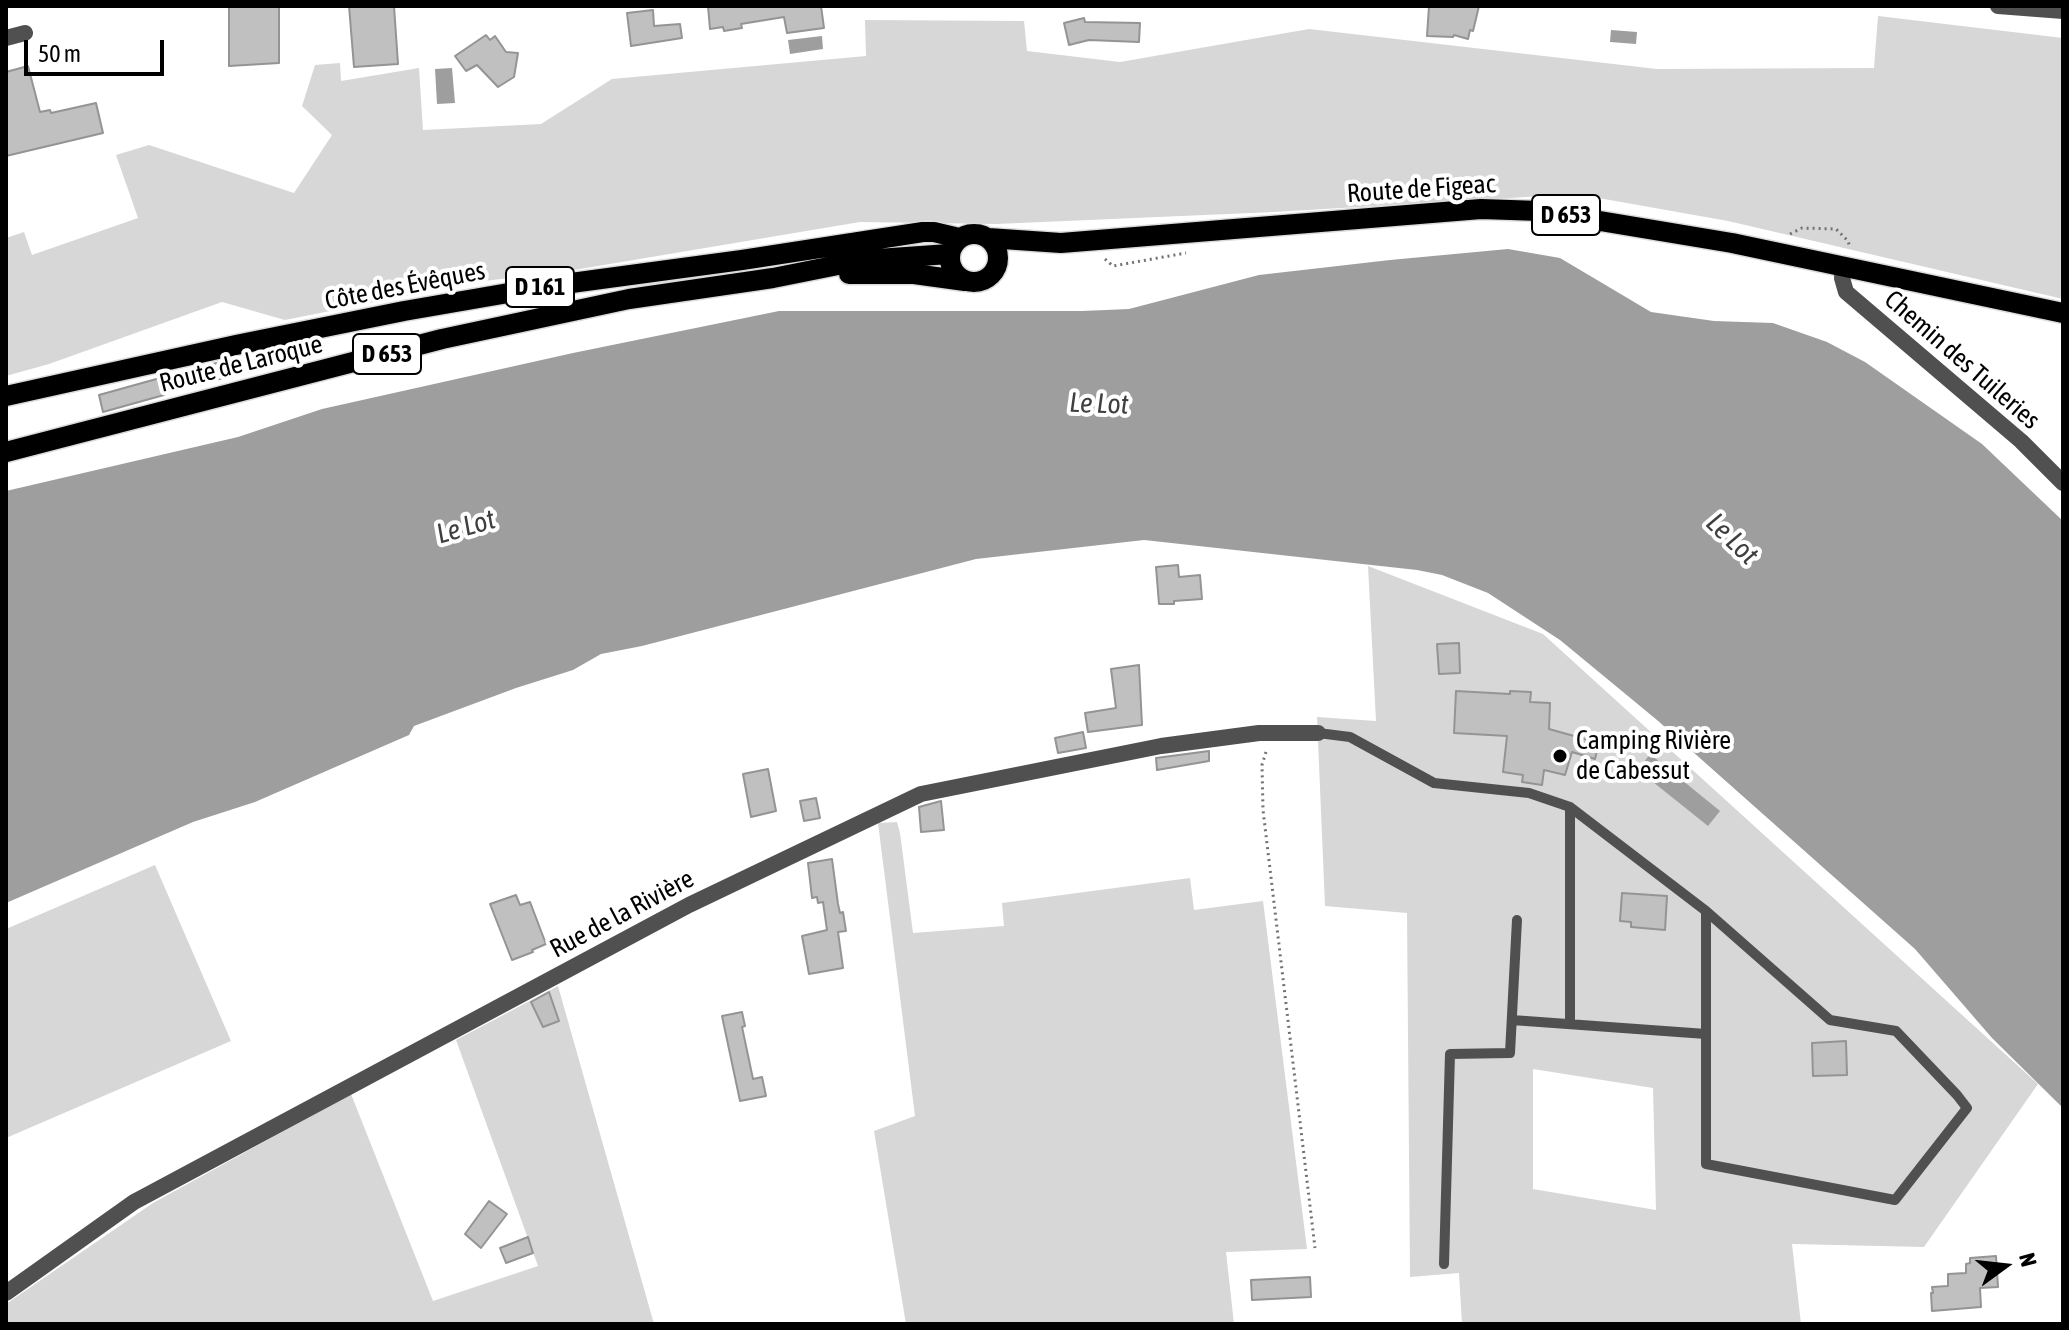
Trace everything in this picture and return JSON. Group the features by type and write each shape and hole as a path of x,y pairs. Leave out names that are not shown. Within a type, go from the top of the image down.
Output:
{"main road":[{"name":"Route de Figeac","path":"988,238 1061,243 1481,209 1540,211 1732,243 2063,313"},
{"name":"Côte des Évêques","path":"6,396 236,345 549,286 923,232 934,232 954,246"},
{"path":"974,233 988,238 997,250 998,265 988,278 973,283 952,271 954,246 974,233"},
{"name":"Route de Figeac","path":"998,265 1021,254 1061,243"},
{"name":"Route de Laroque","path":"6,452 442,339 629,299 773,278 954,246"},
{"name":"Route de Laroque","path":"773,278 874,273 914,274 965,281"}],"street":[{"path":"1998,6 2063,11"},
{"path":"6,38 25,33"},
{"name":"Chemin des Tuileries","path":"1843,267 1846,292 2021,441 2063,483"},
{"name":"Rue de la Rivière","path":"6,1293 134,1202 689,905 921,794 1161,746 1259,733 1318,733"}],"lane":[{"path":"1318,733 1350,737 1434,783 1529,793 1570,807 1706,911 1830,1020 1896,1031 1967,1108 1895,1200 1706,1164 1706,911"},
{"path":"1570,807 1570,1024"},
{"path":"1444,1264 1450,1054 1510,1053 1517,920"},
{"path":"1512,1020 1706,1034"}],"path":[{"path":"1272,733 1262,765 1263,810 1315,1248"}],"shaded area":[{"path":"1878,16 2063,38 2063,299 1728,221 1576,194 996,224 860,222 568,271 476,282 285,320 222,302 49,364 6,376 6,238 24,232 32,255 138,218 116,155 149,145 294,193 332,135 302,106 315,65 340,63 341,81 419,68 423,130 541,124 612,79 866,56 865,20 1024,21 1027,51 1120,62 1309,29 1657,69 1874,68"},
{"path":"1368,566 1543,634 2038,1084 1924,1247 1792,1244 1801,1324 1462,1324 1459,1273 1410,1277 1407,913 1325,906 1317,717 1376,721","holes":["1533,1069 1653,1088 1656,1210 1533,1189"]},
{"path":"897,822 913,933 1004,926 1002,903 1190,878 1194,910 1263,901 1307,1249 1226,1252 1234,1324 906,1324 874,1131 915,1116 878,823"},
{"path":"155,865 231,1041 6,1138 6,929"},
{"path":"558,986 654,1324 6,1324 6,1304 153,1203 351,1094 433,1301 538,1266 456,1040"}],"water":[{"path":"1611,30 1637,32 1636,44 1610,42"},
{"path":"822,36 823,49 790,54 788,40"},
{"path":"452,68 455,103 437,104 435,69"},
{"name":"Le Lot","path":"1508,249 1560,258 1651,312 1714,321 1773,323 1827,342 1865,362 1982,444 2063,521 2063,1108 1992,1038 1915,949 1657,720 1560,640 1488,593 1442,575 1417,570 1144,540 976,559 601,654 573,670 414,726 409,735 255,802 193,822 6,903 6,491 238,437 322,409 779,311 1129,309 1259,275"},
{"path":"1650,754 1720,811 1708,826 1638,770"}],"building":[{"path":"229,6 279,6 279,63 229,66"},
{"path":"349,6 394,6 398,64 354,67"},
{"path":"708,6 821,6 824,28 787,33 784,17 741,24 742,28 724,31 723,27 710,29"},
{"path":"1429,6 1479,6 1468,39 1454,35 1427,36"},
{"path":"653,10 654,26 680,24 682,38 631,46 627,13"},
{"path":"1084,18 1085,22 1140,23 1139,42 1089,40 1069,45 1064,23"},
{"path":"486,35 490,40 495,36 506,52 518,53 514,77 498,87 477,65 466,71 455,56"},
{"path":"28,66 40,112 50,110 51,113 96,103 103,133 6,156 6,72"},
{"path":"234,359 238,374 212,381 208,365"},
{"path":"160,378 164,395 103,412 99,395"},
{"path":"1178,565 1179,577 1200,575 1202,599 1159,604 1156,567"},
{"path":"1459,643 1460,673 1439,674 1437,644"},
{"path":"1139,665 1142,725 1088,732 1085,713 1116,708 1111,669"},
{"path":"1456,691 1531,692 1530,702 1550,703 1549,729 1599,743 1595,759 1572,752 1565,775 1544,770 1542,785 1522,782 1523,775 1503,772 1507,736 1454,733"},
{"path":"1083,732 1086,748 1058,753 1055,738"},
{"path":"1209,751 1209,761 1157,770 1156,758"},
{"path":"768,769 776,811 751,817 743,774"},
{"path":"816,798 820,818 804,821 800,801"},
{"path":"941,801 944,830 921,832 919,807"},
{"path":"832,859 838,904 840,913 843,912 846,931 838,932 843,968 809,974 802,936 827,930 823,902 818,903 817,897 812,898 808,863"},
{"path":"1622,893 1667,896 1665,930 1631,927 1631,922 1620,921"},
{"path":"516,895 520,905 530,902 546,944 512,960 490,904"},
{"path":"549,992 559,1021 543,1027 531,1002"},
{"path":"742,1012 745,1026 742,1027 753,1079 762,1077 766,1096 740,1101 722,1016"},
{"path":"1846,1041 1847,1075 1813,1076 1812,1043"},
{"path":"489,1201 507,1214 481,1248 465,1234"},
{"path":"528,1237 533,1253 506,1263 500,1248"},
{"path":"1996,1256 1998,1287 1980,1288 1981,1307 1932,1311 1932,1287 1948,1286 1948,1274 1966,1273 1970,1258"},
{"path":"1310,1277 1311,1297 1252,1300 1251,1280"}],"place":[{"name":"Camping Rivière de Cabessut","path":"1560,756"}]}
